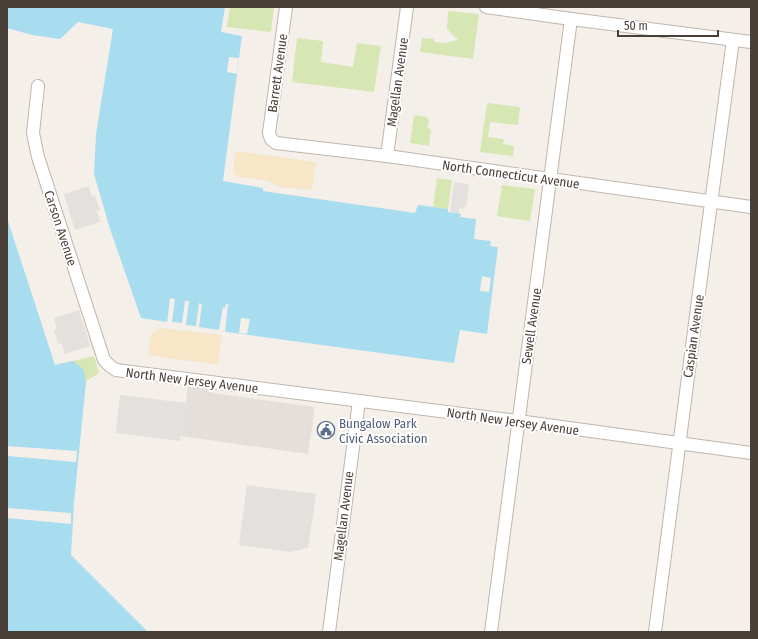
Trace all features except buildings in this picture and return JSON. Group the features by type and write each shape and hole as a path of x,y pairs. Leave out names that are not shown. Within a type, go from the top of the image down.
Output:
{"street":[{"name":"Barrett Avenue","path":"271,139 269,133 286,7"},
{"name":"Magellan Avenue","path":"387,156 407,7"},
{"path":"486,7 571,20 751,42"},
{"name":"Sewell Avenue","path":"491,632 571,20"},
{"name":"Caspian Avenue","path":"655,632 733,40"},
{"name":"Carson Avenue","path":"38,86 33,133 36,150 104,360 110,366"},
{"name":"North Connecticut Avenue","path":"271,139 276,143 387,156 751,207"},
{"name":"North New Jersey Avenue","path":"110,366 116,370 518,421 751,453"},
{"name":"Magellan Avenue","path":"329,632 359,401"}],"shaded area":[{"path":"454,182 469,184 466,207 463,209 459,208 459,214 450,212"},
{"path":"89,186 92,197 95,196 100,210 97,211 100,222 75,230 64,194"},
{"path":"79,310 90,346 65,354 61,343 58,344 54,330 57,329 54,318"},
{"path":"188,386 213,389 213,393 315,407 308,454 181,436"},
{"path":"120,395 186,403 180,441 116,433"},
{"path":"247,485 316,494 308,548 290,552 239,545"}],"green space":[{"path":"230,7 274,7 271,32 227,27"},
{"path":"448,11 479,14 473,59 420,52 422,38 434,39 434,42 445,43 458,40 447,29"},
{"path":"297,38 323,41 321,62 353,67 357,43 381,46 374,92 292,82"},
{"path":"487,103 520,107 518,125 490,122 488,137 504,139 503,144 514,146 513,156 480,152"},
{"path":"414,115 426,117 429,120 428,128 431,130 429,146 410,143"},
{"path":"437,178 452,180 448,209 433,207"},
{"path":"502,185 535,189 530,221 497,216"},
{"path":"94,356 99,373 86,381 85,393 55,365"}],"sand":[{"path":"235,151 316,162 312,190 280,187 266,180 244,178 233,174"},
{"path":"160,328 222,335 218,365 148,355 151,335"}],"water":[{"path":"7,7 225,7 221,32 242,36 223,181 263,188 263,191 415,213 418,205 448,209 448,212 461,214 460,217 476,219 474,239 491,241 490,246 498,247 487,334 460,330 454,363 198,328 141,318 110,229 94,174 96,134 113,29 78,22 60,39 32,35 7,28"},
{"path":"7,218 55,365 73,361 83,369 86,381 74,503 71,555 148,632 7,632"}],"pier":[{"path":"229,57 239,58 237,74 227,72"},
{"path":"482,276 491,278 489,292 480,291"},
{"path":"170,298 175,299 172,322 182,323 185,301 189,301 186,325 196,326 199,303 202,304 199,327 219,330 223,307 225,308 226,304 228,304 225,332 167,324"},
{"path":"241,318 250,319 247,334 239,333"},
{"path":"7,446 77,451 76,462 7,456"},
{"path":"7,508 71,513 71,524 7,518"}],"place":[{"name":"Bungalow Park Civic Association","path":"326,430"}]}
